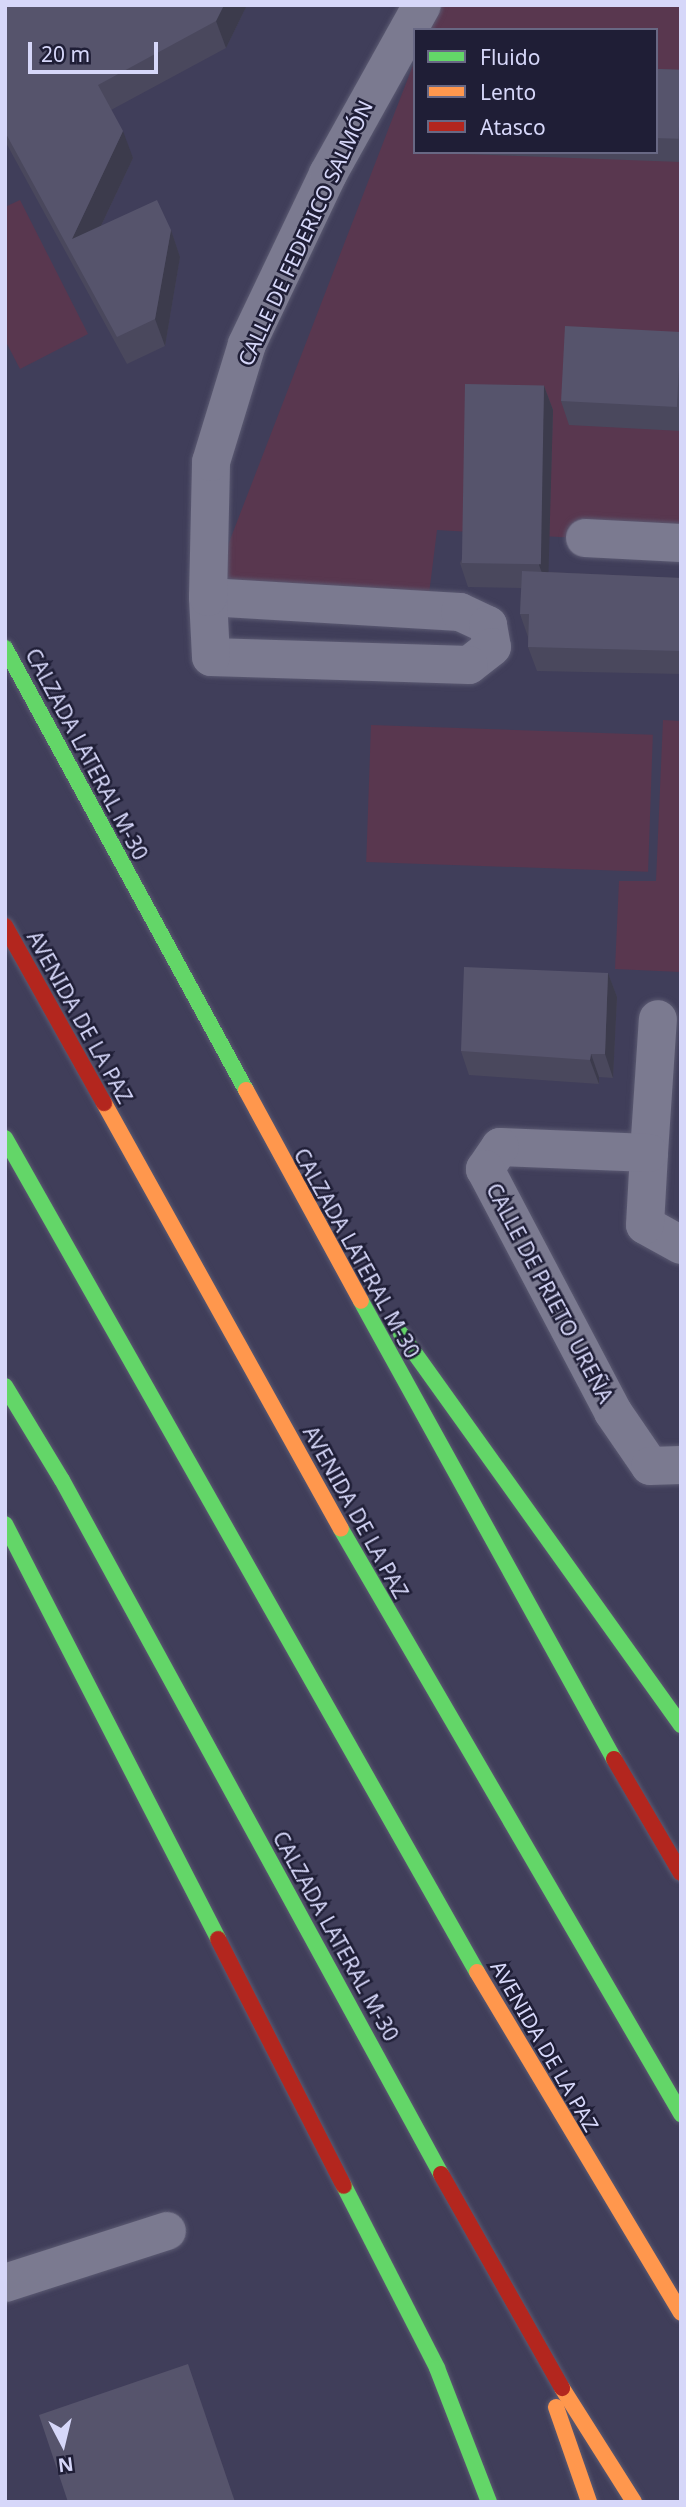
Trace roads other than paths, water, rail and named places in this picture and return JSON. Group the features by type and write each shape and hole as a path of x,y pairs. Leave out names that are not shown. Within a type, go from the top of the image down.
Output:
{"highway":[{"name":"CALZADA LATERAL M-30","path":"5,648 553,1654 681,1873"},
{"name":"AVENIDA DE LA PAZ","path":"5,926 352,1550 681,2113"},
{"name":"AVENIDA DE LA PAZ","path":"5,1138 534,2072 681,2313"},
{"path":"301,1195 681,1725"},
{"name":"CALZADA LATERAL M-30","path":"5,1386 68,1492 535,2346 634,2502"},
{"path":"5,1524 437,2368 489,2502"},
{"path":"535,2346 589,2502"}],"street":[{"name":"CALLE DE FEDERICO SALMÓN","path":"208,597 460,612 488,625 492,647 469,665 211,657 208,597 211,462 247,344 328,174 422,5"},
{"path":"585,538 681,543"},
{"path":"658,1019 645,1226 681,1245"},
{"name":"CALLE DE PRIETO UREÑA","path":"649,1153 500,1147 485,1169 612,1412 650,1466 681,1465"},
{"path":"5,2283 167,2231"}]}
